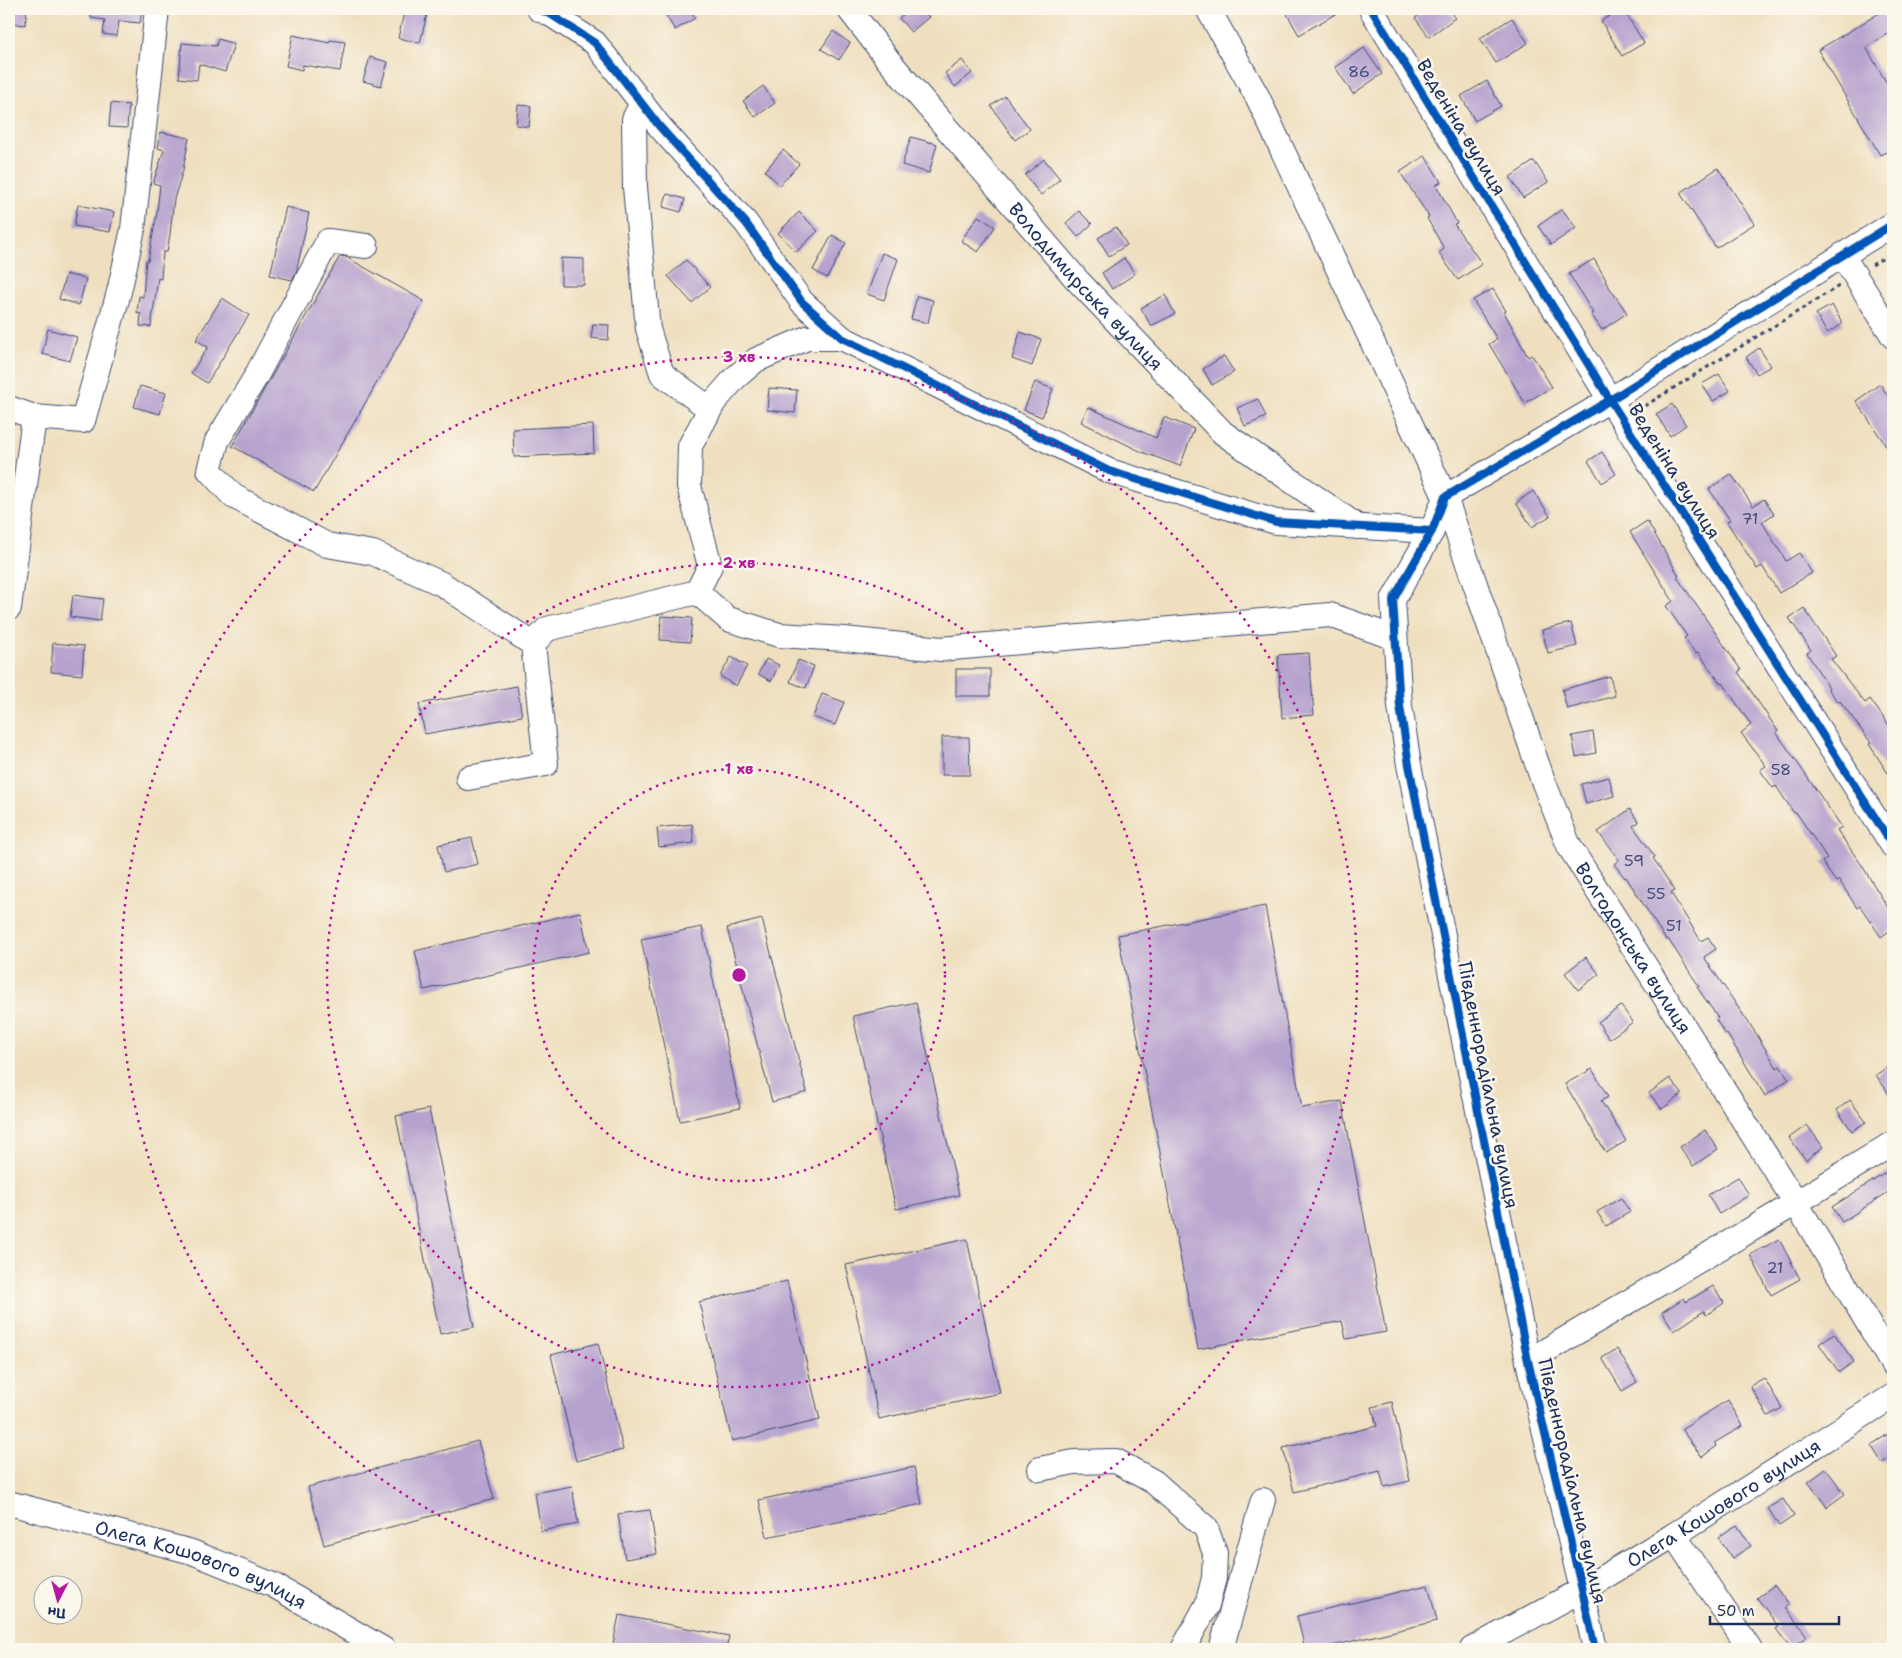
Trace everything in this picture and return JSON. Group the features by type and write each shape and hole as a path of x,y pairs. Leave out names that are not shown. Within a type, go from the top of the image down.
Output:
{"street":[{"path":"9,408 34,417 83,421 119,292 133,228 157,9"},
{"path":"539,9 595,43 642,104 746,223 802,302 842,338 1109,471 1276,522 1432,531"},
{"name":"Володимирська вулиця","path":"849,9 890,61 1078,281 1223,433 1358,527"},
{"path":"1208,9 1257,96 1445,497 1610,400 1893,224"},
{"name":"Веденіна вулиця","path":"1371,9 1622,420 1893,846"},
{"path":"642,104 634,119 636,187 648,329 662,374 710,409"},
{"path":"366,246 328,241 255,378 217,441 209,470 233,496 327,544 373,553 442,584 533,644"},
{"path":"1842,255 1893,336"},
{"path":"698,592 710,566 689,486 690,446 710,409 735,378 756,360 807,338 842,338"},
{"path":"9,608 34,417"},
{"name":"Південнорадіальна вулиця","path":"1445,497 1432,531 1393,600 1400,706 1409,765 1528,1361 1595,1649"},
{"name":"Волгодонська вулиця","path":"1445,497 1542,778 1569,846 1796,1203 1893,1365"},
{"path":"468,778 546,764 533,644 547,629 698,592"},
{"path":"698,592 728,619 779,635 844,639 941,649 1330,615 1395,638"},
{"path":"1528,1361 1796,1203 1893,1142"},
{"name":"Олега Кошового вулиця","path":"1472,1649 1582,1590 1674,1535 1893,1396"},
{"path":"1040,1468 1074,1462 1116,1461 1154,1482 1206,1528 1215,1553 1214,1578 1206,1605 1183,1649"},
{"path":"1220,1649 1263,1500"},
{"name":"Олега Кошового вулиця","path":"9,1503 201,1556 274,1584 383,1649"},
{"path":"1674,1535 1750,1649"}],"path":[{"path":"1622,420 1893,252"}],"building":[{"path":"9,9 27,9 25,25 9,23"},
{"path":"91,9 142,9 140,23 119,21 117,36 103,34 105,20 91,18"},
{"path":"405,9 427,14 420,43 398,38"},
{"path":"662,9 689,9 695,18 675,30"},
{"path":"910,9 922,9 929,17 911,32 899,18"},
{"path":"1295,9 1344,9 1299,35 1287,14"},
{"path":"1428,9 1448,9 1455,18 1429,37 1415,18"},
{"path":"1623,9 1644,43 1622,56 1601,21"},
{"path":"1886,9 1893,9 1893,31 1866,47 1893,94 1893,149 1880,155 1818,50"},
{"path":"1512,18 1528,43 1496,63 1480,38"},
{"path":"833,31 850,43 839,60 821,49"},
{"path":"293,35 329,43 330,40 345,42 340,71 303,65 302,70 286,66"},
{"path":"218,39 234,44 225,72 199,64 197,80 179,78 182,43 216,46"},
{"path":"1364,48 1382,74 1353,94 1335,67"},
{"path":"370,57 388,62 381,86 363,81"},
{"path":"962,60 972,73 955,87 945,73"},
{"path":"1487,81 1501,106 1475,121 1461,96"},
{"path":"763,86 775,103 755,117 743,101"},
{"path":"1005,96 1030,129 1015,140 991,106"},
{"path":"111,103 129,105 127,128 109,127"},
{"path":"518,105 531,106 529,127 516,125"},
{"path":"161,132 189,138 183,170 174,199 167,252 163,252 161,279 158,278 151,327 140,326 141,314 137,313 139,296 143,297 146,260 148,261 157,212 160,185 153,183 164,150 158,148"},
{"path":"911,137 937,144 929,173 902,165"},
{"path":"783,150 799,164 780,185 765,171"},
{"path":"1425,156 1441,182 1436,185 1457,223 1454,224 1482,264 1458,280 1439,253 1444,249 1427,218 1429,217 1400,172"},
{"path":"1044,159 1060,179 1041,195 1025,175"},
{"path":"1534,161 1548,182 1523,198 1510,177"},
{"path":"1718,168 1754,224 1716,248 1680,193"},
{"path":"667,194 685,199 681,212 663,207"},
{"path":"78,205 114,212 110,232 74,226"},
{"path":"286,207 309,213 296,273 292,280 270,275"},
{"path":"1562,209 1576,228 1551,245 1538,226"},
{"path":"1079,211 1092,224 1078,237 1066,223"},
{"path":"799,212 818,231 796,252 778,233"},
{"path":"978,216 995,227 978,252 961,241"},
{"path":"1116,227 1127,245 1109,256 1098,238"},
{"path":"832,235 846,243 827,278 813,270"},
{"path":"882,253 898,259 884,300 867,294"},
{"path":"340,256 346,257 424,301 314,492 232,446"},
{"path":"561,258 584,259 584,285 561,285"},
{"path":"1124,258 1135,274 1112,289 1102,273"},
{"path":"1594,259 1605,281 1627,313 1602,330 1569,274"},
{"path":"686,260 710,287 692,303 668,276"},
{"path":"66,274 86,279 79,305 59,299"},
{"path":"1493,289 1528,357 1532,355 1552,387 1525,403 1489,344 1497,339 1473,300"},
{"path":"1165,295 1175,314 1151,326 1141,308"},
{"path":"917,296 933,300 928,323 911,319"},
{"path":"222,298 249,315 207,383 191,373 208,347 196,340"},
{"path":"1832,305 1843,324 1827,333 1816,314"},
{"path":"593,324 609,325 608,340 591,338"},
{"path":"48,329 77,337 70,361 42,354"},
{"path":"1020,332 1041,339 1032,366 1012,359"},
{"path":"1759,348 1771,366 1757,374 1746,357"},
{"path":"1224,356 1234,372 1212,385 1203,369"},
{"path":"1719,374 1730,391 1713,401 1702,384"},
{"path":"1035,382 1053,389 1042,417 1024,410"},
{"path":"1880,384 1893,404 1893,456 1856,401"},
{"path":"140,386 166,393 160,414 134,407"},
{"path":"769,388 797,390 795,413 767,410"},
{"path":"1258,399 1266,417 1245,426 1237,408"},
{"path":"1672,404 1686,425 1670,436 1656,414"},
{"path":"1088,407 1156,438 1164,417 1194,429 1180,466 1142,452 1081,422"},
{"path":"593,425 594,453 514,457 513,429"},
{"path":"1602,452 1616,474 1602,483 1588,461"},
{"path":"1731,474 1753,506 1764,499 1774,514 1762,522 1786,561 1799,553 1812,573 1779,593 1762,566 1757,569 1727,522 1730,520 1709,489"},
{"path":"1533,491 1550,516 1532,527 1516,503"},
{"path":"1647,521 1679,576 1677,577 1741,670 1738,672 1778,731 1776,732 1842,827 1837,830 1861,864 1893,916 1893,928 1881,937 1860,906 1857,908 1839,880 1836,882 1822,862 1827,858 1796,812 1794,813 1776,786 1773,788 1760,770 1766,766 1741,733 1751,725 1723,683 1721,684 1698,652 1696,654 1684,638 1687,636 1666,606 1673,601 1630,532"},
{"path":"73,595 103,599 100,621 70,617"},
{"path":"1804,608 1836,656 1831,659 1865,703 1870,699 1893,731 1893,781 1869,744 1871,743 1840,701 1838,702 1828,689 1807,653 1811,650 1789,618"},
{"path":"661,616 692,618 690,642 660,640"},
{"path":"1571,623 1577,646 1548,653 1542,630"},
{"path":"53,643 84,646 82,675 51,672"},
{"path":"1309,653 1314,715 1282,718 1278,655"},
{"path":"731,657 747,666 736,686 720,676"},
{"path":"766,659 779,665 771,681 758,674"},
{"path":"798,660 814,666 806,688 790,682"},
{"path":"956,669 990,669 990,696 956,696"},
{"path":"1610,676 1615,696 1567,709 1562,690"},
{"path":"517,686 522,716 425,734 419,704"},
{"path":"822,694 844,702 835,725 813,717"},
{"path":"1593,732 1596,753 1576,757 1572,736"},
{"path":"942,737 969,737 970,775 942,775"},
{"path":"1609,777 1614,796 1586,804 1581,784"},
{"path":"1630,809 1639,822 1633,826 1655,857 1653,858 1675,891 1671,893 1701,941 1708,937 1716,949 1704,957 1777,1068 1780,1066 1789,1079 1765,1096 1727,1034 1716,1020 1718,1018 1697,987 1699,986 1668,939 1666,940 1626,877 1614,864 1619,860 1598,832"},
{"path":"692,824 694,843 659,847 657,828"},
{"path":"472,838 478,864 444,872 438,845"},
{"path":"1265,906 1302,1108 1342,1101 1386,1332 1346,1339 1342,1321 1198,1349 1118,935"},
{"path":"580,912 589,952 424,990 415,951"},
{"path":"762,919 807,1092 772,1102 727,928"},
{"path":"702,927 740,1108 680,1121 641,939"},
{"path":"1586,957 1599,974 1578,990 1565,973"},
{"path":"916,1002 959,1195 896,1209 853,1016"},
{"path":"1621,1006 1633,1022 1609,1039 1598,1022"},
{"path":"1893,1063 1893,1100 1876,1075"},
{"path":"1592,1069 1608,1097 1601,1101 1626,1141 1606,1153 1565,1084"},
{"path":"1670,1078 1682,1094 1662,1109 1649,1093"},
{"path":"1850,1100 1866,1122 1852,1131 1837,1110"},
{"path":"429,1109 474,1327 440,1334 396,1116"},
{"path":"1807,1125 1823,1147 1806,1160 1789,1138"},
{"path":"1705,1130 1718,1149 1693,1166 1680,1147"},
{"path":"1893,1168 1893,1189 1842,1222 1832,1207"},
{"path":"1738,1177 1749,1195 1719,1214 1708,1195"},
{"path":"1621,1198 1630,1212 1606,1226 1597,1212"},
{"path":"967,1239 1000,1393 879,1419 846,1265"},
{"path":"1779,1239 1800,1279 1771,1295 1750,1255"},
{"path":"787,1281 820,1420 732,1441 699,1302"},
{"path":"1713,1286 1724,1303 1706,1315 1704,1311 1674,1331 1662,1312 1684,1298 1686,1302"},
{"path":"1834,1333 1854,1362 1839,1372 1819,1344"},
{"path":"598,1343 623,1450 576,1461 551,1355"},
{"path":"1617,1349 1637,1382 1622,1391 1602,1358"},
{"path":"1764,1378 1782,1408 1768,1416 1750,1386"},
{"path":"1728,1400 1743,1426 1714,1443 1717,1446 1702,1457 1681,1429"},
{"path":"1392,1402 1410,1481 1384,1487 1380,1471 1294,1492 1283,1448 1377,1426 1372,1407"},
{"path":"1893,1431 1893,1456 1882,1463 1871,1445"},
{"path":"478,1441 494,1499 324,1545 308,1487"},
{"path":"914,1467 922,1504 767,1537 759,1500"},
{"path":"1826,1469 1845,1494 1827,1507 1808,1482"},
{"path":"572,1486 578,1524 541,1531 535,1493"},
{"path":"1783,1499 1794,1516 1779,1526 1768,1508"},
{"path":"650,1510 657,1554 625,1559 618,1514"},
{"path":"1737,1525 1751,1546 1732,1558 1718,1537"},
{"path":"1428,1585 1437,1621 1319,1649 1305,1649 1297,1616"},
{"path":"1774,1585 1789,1605 1785,1607 1807,1636 1791,1648 1776,1629 1779,1627 1757,1598"},
{"path":"619,1615 729,1636 726,1649 612,1649"}],"cycle path":[{"path":"539,9 595,43 660,127 746,223 802,302 842,338 1109,471 1276,522 1432,531"},
{"path":"1371,9 1610,400 1893,846"},
{"path":"1595,1649 1528,1361 1409,765 1400,706 1393,600 1432,531 1445,497 1610,400 1893,224"}]}
